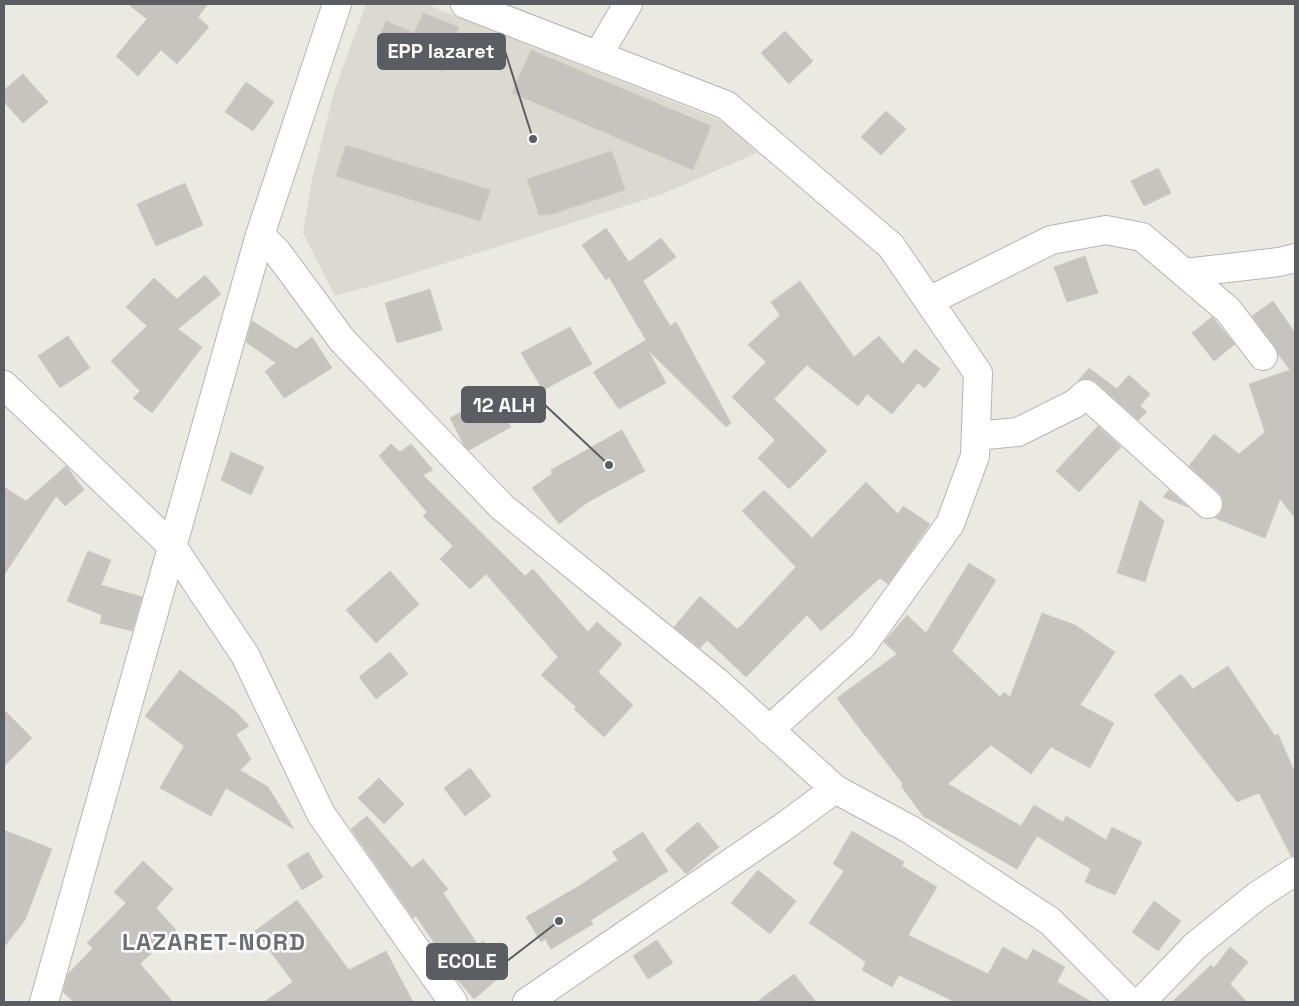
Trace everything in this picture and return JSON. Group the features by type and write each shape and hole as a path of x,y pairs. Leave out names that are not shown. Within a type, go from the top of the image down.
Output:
{"street":[{"path":"44,1002 260,235 337,4"},
{"path":"466,4 726,105 891,246 978,373 975,456 950,524 862,646 769,730"},
{"path":"598,55 628,4"},
{"path":"929,301 1051,240 1106,230 1142,237 1228,310 1263,356"},
{"path":"260,235 277,252 342,340 502,507 709,676 835,789 911,830 1050,921 1130,1002"},
{"path":"1185,273 1279,262 1295,258"},
{"path":"4,385 172,546 245,655 321,814 453,1002"},
{"path":"976,436 1018,432 1074,404 1086,394 1208,504"},
{"path":"527,1002 782,828 835,789"},
{"path":"1141,1002 1195,946 1257,896 1295,871"}],"shaded area":[{"path":"366,4 425,4 732,125 757,153 660,195 399,278 335,296 303,233 312,179 335,89"}],"building":[{"path":"128,4 208,4 198,17 209,27 177,64 161,50 138,76 116,56 147,19"},
{"path":"423,13 459,27 442,71 377,44 386,21 414,33"},
{"path":"785,31 813,61 789,84 761,53"},
{"path":"531,50 711,126 693,170 512,93"},
{"path":"23,74 48,102 23,123 4,102 4,90"},
{"path":"246,82 274,102 253,131 225,112"},
{"path":"886,111 906,129 881,155 861,137"},
{"path":"346,145 490,190 480,221 336,176"},
{"path":"612,151 625,190 549,215 539,215 527,179"},
{"path":"1158,168 1171,193 1144,206 1131,181"},
{"path":"185,183 203,225 156,246 137,204"},
{"path":"606,228 629,262 661,238 676,257 643,281 670,326 676,322 731,423 726,427 648,350 666,383 619,409 593,372 646,340 609,277 606,280 582,245"},
{"path":"1085,256 1098,293 1067,302 1054,267"},
{"path":"205,275 221,294 178,329 202,347 152,413 133,398 140,391 111,361 147,326 126,307 154,278 177,299"},
{"path":"800,281 854,357 879,336 903,364 915,349 940,369 925,388 918,383 892,414 867,394 858,406 807,365 774,399 827,451 789,489 758,458 775,440 732,397 766,362 748,345 780,315 771,302"},
{"path":"430,289 442,330 397,343 385,303"},
{"path":"1273,301 1295,333 1295,518 1280,499 1265,538 1215,518 1223,508 1223,499 1218,492 1189,466 1214,434 1239,454 1265,432 1249,384 1290,370 1252,316"},
{"path":"1212,317 1235,344 1214,361 1192,333"},
{"path":"252,321 296,349 312,337 332,368 284,398 265,371 276,363 246,342"},
{"path":"570,327 592,364 543,390 521,353"},
{"path":"68,336 90,368 60,388 38,356"},
{"path":"1089,368 1117,389 1129,375 1150,394 1140,406 1147,412 1138,420 1096,382 1090,379 1078,381"},
{"path":"494,394 511,427 469,450 464,445 450,418"},
{"path":"1098,426 1121,447 1079,492 1056,471"},
{"path":"622,430 645,471 588,502 559,524 532,488 552,474 551,470"},
{"path":"391,444 400,452 411,444 433,470 423,475 525,576 533,569 588,632 597,622 622,644 598,672 633,705 604,737 574,709 576,707 541,675 558,657 486,574 470,589 440,559 453,546 423,516 427,512 379,456"},
{"path":"231,452 264,467 251,495 221,480"},
{"path":"66,466 84,490 65,506 56,496 4,575 4,487 26,501"},
{"path":"866,482 898,514 903,506 930,524 888,584 880,578 821,631 807,615 746,677 707,640 700,648 674,627 700,596 737,629 796,567 742,511 764,490 812,538"},
{"path":"1169,490 1188,507 1163,497"},
{"path":"1140,500 1164,521 1145,582 1117,573"},
{"path":"88,551 111,560 101,585 142,597 132,631 100,623 102,615 67,601"},
{"path":"969,563 996,580 952,651 1000,697 1004,692 1010,697 1042,613 1075,625 1115,652 1080,705 1114,723 1090,768 1051,747 1031,774 991,745 948,784 1021,826 1034,805 1063,822 1066,816 1106,840 1112,827 1142,842 1115,895 1085,882 1091,869 1037,836 1017,869 923,816 901,786 903,784 837,698 897,654 884,642 907,615 926,633"},
{"path":"390,571 419,604 376,643 346,610"},
{"path":"390,652 408,674 376,699 359,677"},
{"path":"1228,666 1275,736 1278,734 1295,773 1295,856 1291,856 1259,793 1237,802 1154,695 1181,674 1193,689"},
{"path":"180,670 235,711 249,726 236,734 251,759 240,770 268,787 294,829 226,788 211,816 160,788 184,746 145,716"},
{"path":"4,710 32,738 4,766"},
{"path":"470,768 491,796 465,816 444,788"},
{"path":"379,778 404,804 384,824 358,798"},
{"path":"367,816 412,868 423,859 448,889 443,893 478,945 483,941 508,970 474,999 449,969 451,968 416,916 413,918 351,829"},
{"path":"698,822 719,847 686,874 665,850"},
{"path":"4,830 52,849 25,920 4,947"},
{"path":"852,831 904,862 902,866 937,887 908,935 988,974 1003,947 1027,960 1033,949 1065,967 1057,982 1092,1002 955,1002 899,975 892,987 862,970 866,962 809,923 844,871 833,864"},
{"path":"643,832 668,871 591,920 593,924 551,949 545,939 541,942 526,917 579,886 618,860 612,852"},
{"path":"308,852 323,877 302,890 287,865"},
{"path":"143,861 173,889 156,908 176,930 140,964 173,1002 74,1002 63,992 68,974 93,948 87,943 126,903 114,892"},
{"path":"758,870 796,901 770,934 731,903"},
{"path":"297,900 349,970 386,951 413,1002 264,1002 293,982 255,931"},
{"path":"1154,901 1181,921 1158,951 1132,932"},
{"path":"657,940 673,963 648,979 633,956"},
{"path":"1230,947 1248,962 1230,984 1247,1002 1172,1002 1211,965 1214,968"},
{"path":"794,974 816,1002 757,1002"}],"place":[{"name":"EPP lazaret","path":"533,139"},
{"name":"12 ALH","path":"609,465"},
{"name":"ECOLE","path":"559,921"}],"district":[{"name":"LAZARET-NORD","path":"214,942"}]}
